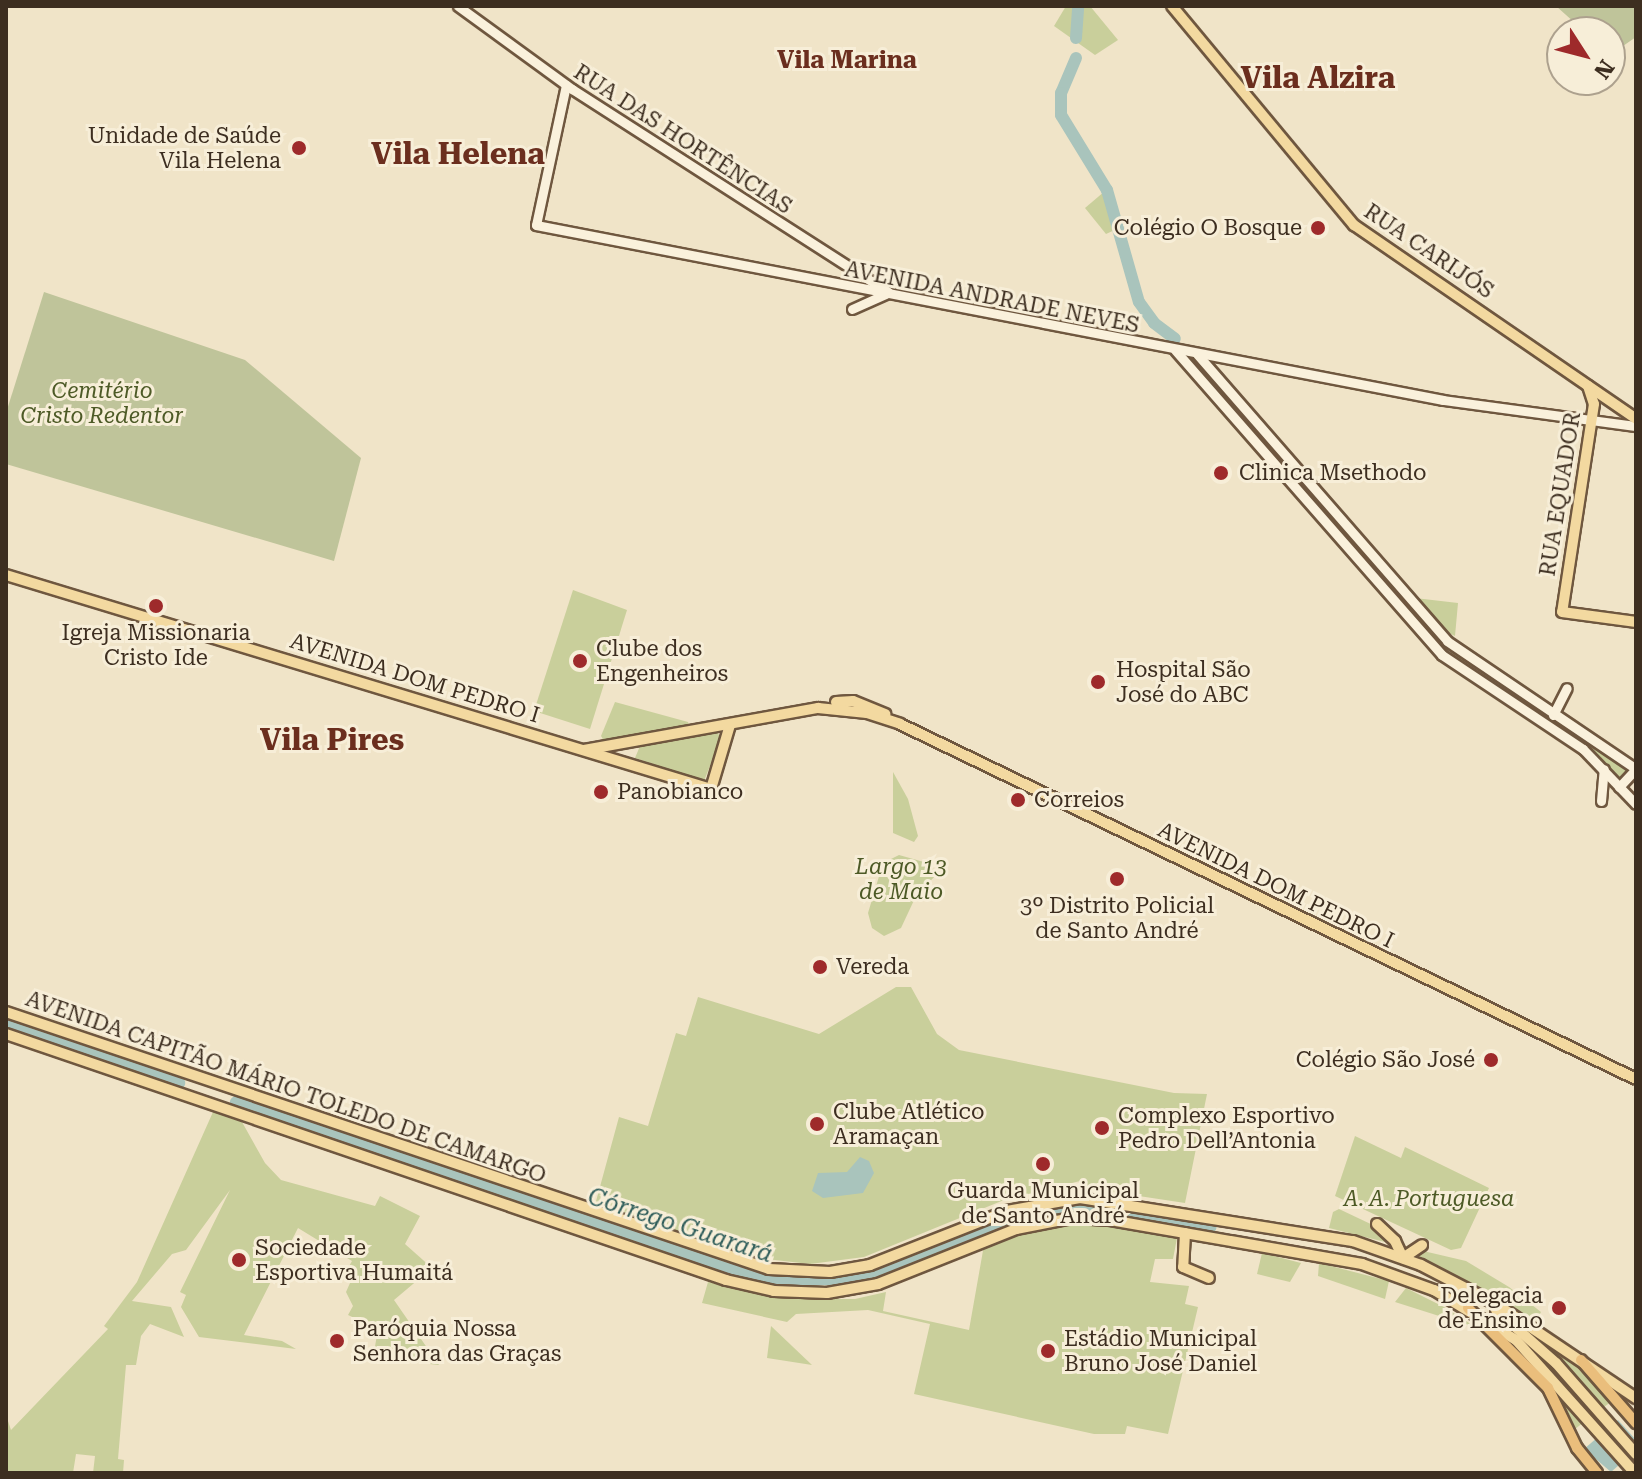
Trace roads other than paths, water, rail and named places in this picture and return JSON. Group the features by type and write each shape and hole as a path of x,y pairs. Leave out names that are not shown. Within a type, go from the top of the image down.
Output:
{"highway":[{"path":"1468,1308 1548,1388 1577,1448 1597,1473"},
{"path":"1581,1360 1636,1423"}],"main road":[{"name":"RUA DAS HORTÊNCIAS","path":"458,6 566,85 890,294"},
{"name":"RUA CARIJÓS","path":"1172,6 1345,217 1636,419"},
{"name":"AVENIDA ANDRADE NEVES","path":"566,85 536,225 1443,400 1636,426"},
{"path":"852,309 890,294"},
{"path":"1175,350 1442,655 1583,749 1636,804"},
{"path":"1197,354 1440,633 1553,715 1636,769 1619,787"},
{"name":"RUA EQUADOR","path":"1587,384 1594,404 1562,612 1636,622"},
{"path":"1594,404 1610,400"},
{"name":"AVENIDA DOM PEDRO I","path":"6,575 584,750 818,708 850,708 900,724 1636,1079"},
{"path":"1553,715 1567,688"},
{"path":"584,750 711,789 730,725"},
{"path":"634,766 630,756 635,741"},
{"path":"1601,801 1604,769"},
{"name":"AVENIDA CAPITÃO MÁRIO TOLEDO DE CAMARGO","path":"6,1012 769,1269 830,1272 870,1265 1007,1211 1080,1198 1331,1236 1403,1258 1477,1295 1636,1398"},
{"name":"AVENIDA CAPITÃO MÁRIO TOLEDO DE CAMARGO","path":"6,1034 726,1280 774,1291 827,1293 878,1284 1016,1229 1053,1220 1110,1220 1362,1264 1398,1274 1468,1308 1516,1340 1573,1398 1635,1473"},
{"path":"1377,1224 1395,1241 1403,1258 1422,1245"},
{"path":"1185,1233 1183,1267 1209,1278"},
{"path":"1477,1295 1539,1345 1636,1454"}],"water":[{"path":"860,1157 869,1161 874,1173 863,1193 823,1198 812,1191 818,1173 847,1172"},
{"path":"1618,1420 1636,1440 1636,1450 1611,1472 1584,1449"}],"waterway":[{"path":"1076,38 1078,6"},
{"path":"1076,58 1061,93 1061,115 1107,190 1139,302 1154,323 1175,339"},
{"name":"Córrego Guarará","path":"6,1024 179,1083"},
{"name":"Córrego Guarará","path":"236,1102 766,1280 853,1279 1051,1209 1110,1210 1211,1227"}],"place":[{"name":"Unidade de Saúde Vila Helena","path":"299,148"},
{"name":"Colégio O Bosque","path":"1318,228"},
{"name":"Clinica Msethodo","path":"1221,473"},
{"name":"Igreja Missionaria Cristo Ide","path":"156,606"},
{"name":"Clube dos Engenheiros","path":"580,661"},
{"name":"Hospital São José do ABC","path":"1098,682"},
{"name":"Panobianco","path":"601,792"},
{"name":"Correios","path":"1018,800"},
{"name":"3º Distrito Policial de Santo André","path":"1117,879"},
{"name":"Vereda","path":"820,967"},
{"name":"Colégio São José","path":"1491,1060"},
{"name":"Clube Atlético Aramaçan","path":"817,1124"},
{"name":"Complexo Esportivo Pedro Dell’Antonia","path":"1102,1128"},
{"name":"Guarda Municipal de Santo André","path":"1043,1164"},
{"name":"Sociedade Esportiva Humaitá","path":"239,1260"},
{"name":"Delegacia de Ensino","path":"1559,1308"},
{"name":"Paróquia Nossa Senhora das Graças","path":"337,1341"},
{"name":"Estádio Municipal Bruno José Daniel","path":"1048,1351"}],"district":[{"name":"Vila Marina","path":"847,61"},
{"name":"Vila Alzira","path":"1318,78"},
{"name":"Vila Helena","path":"458,154"},
{"name":"Vila Pires","path":"332,740"}],"park label":[{"name":"Cemitério Cristo Redentor","path":"102,402"},
{"name":"Largo 13 de Maio","path":"901,878"},
{"name":"A. A. Portuguesa","path":"1429,1199"}]}
